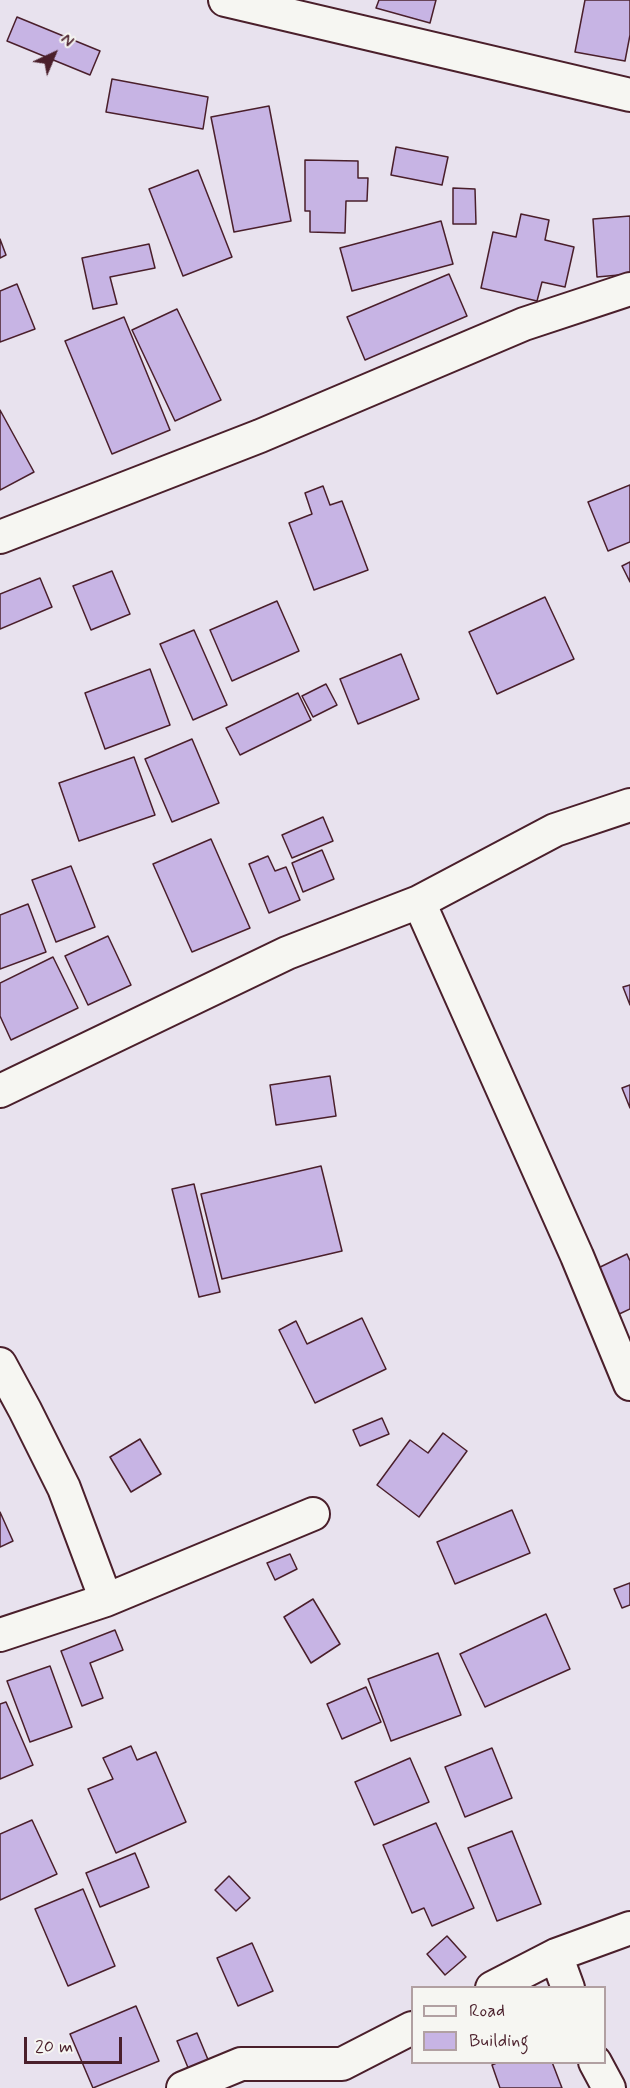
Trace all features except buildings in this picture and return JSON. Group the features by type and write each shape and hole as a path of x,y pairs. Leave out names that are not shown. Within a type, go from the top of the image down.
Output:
{"street":[{"path":"225,0 630,95"},
{"path":"0,537 260,436 524,324 630,289"},
{"path":"0,1091 286,953 419,902 555,830 630,805"},
{"path":"419,902 577,1256 630,1384"},
{"path":"0,1364 64,1488 106,1600"},
{"path":"0,1635 106,1600 313,1514"},
{"path":"496,1986 556,1955 630,1928"},
{"path":"556,1955 567,1986"},
{"path":"183,2088 241,2064 342,2064 411,2029"},
{"path":"597,2064 609,2088"}]}
